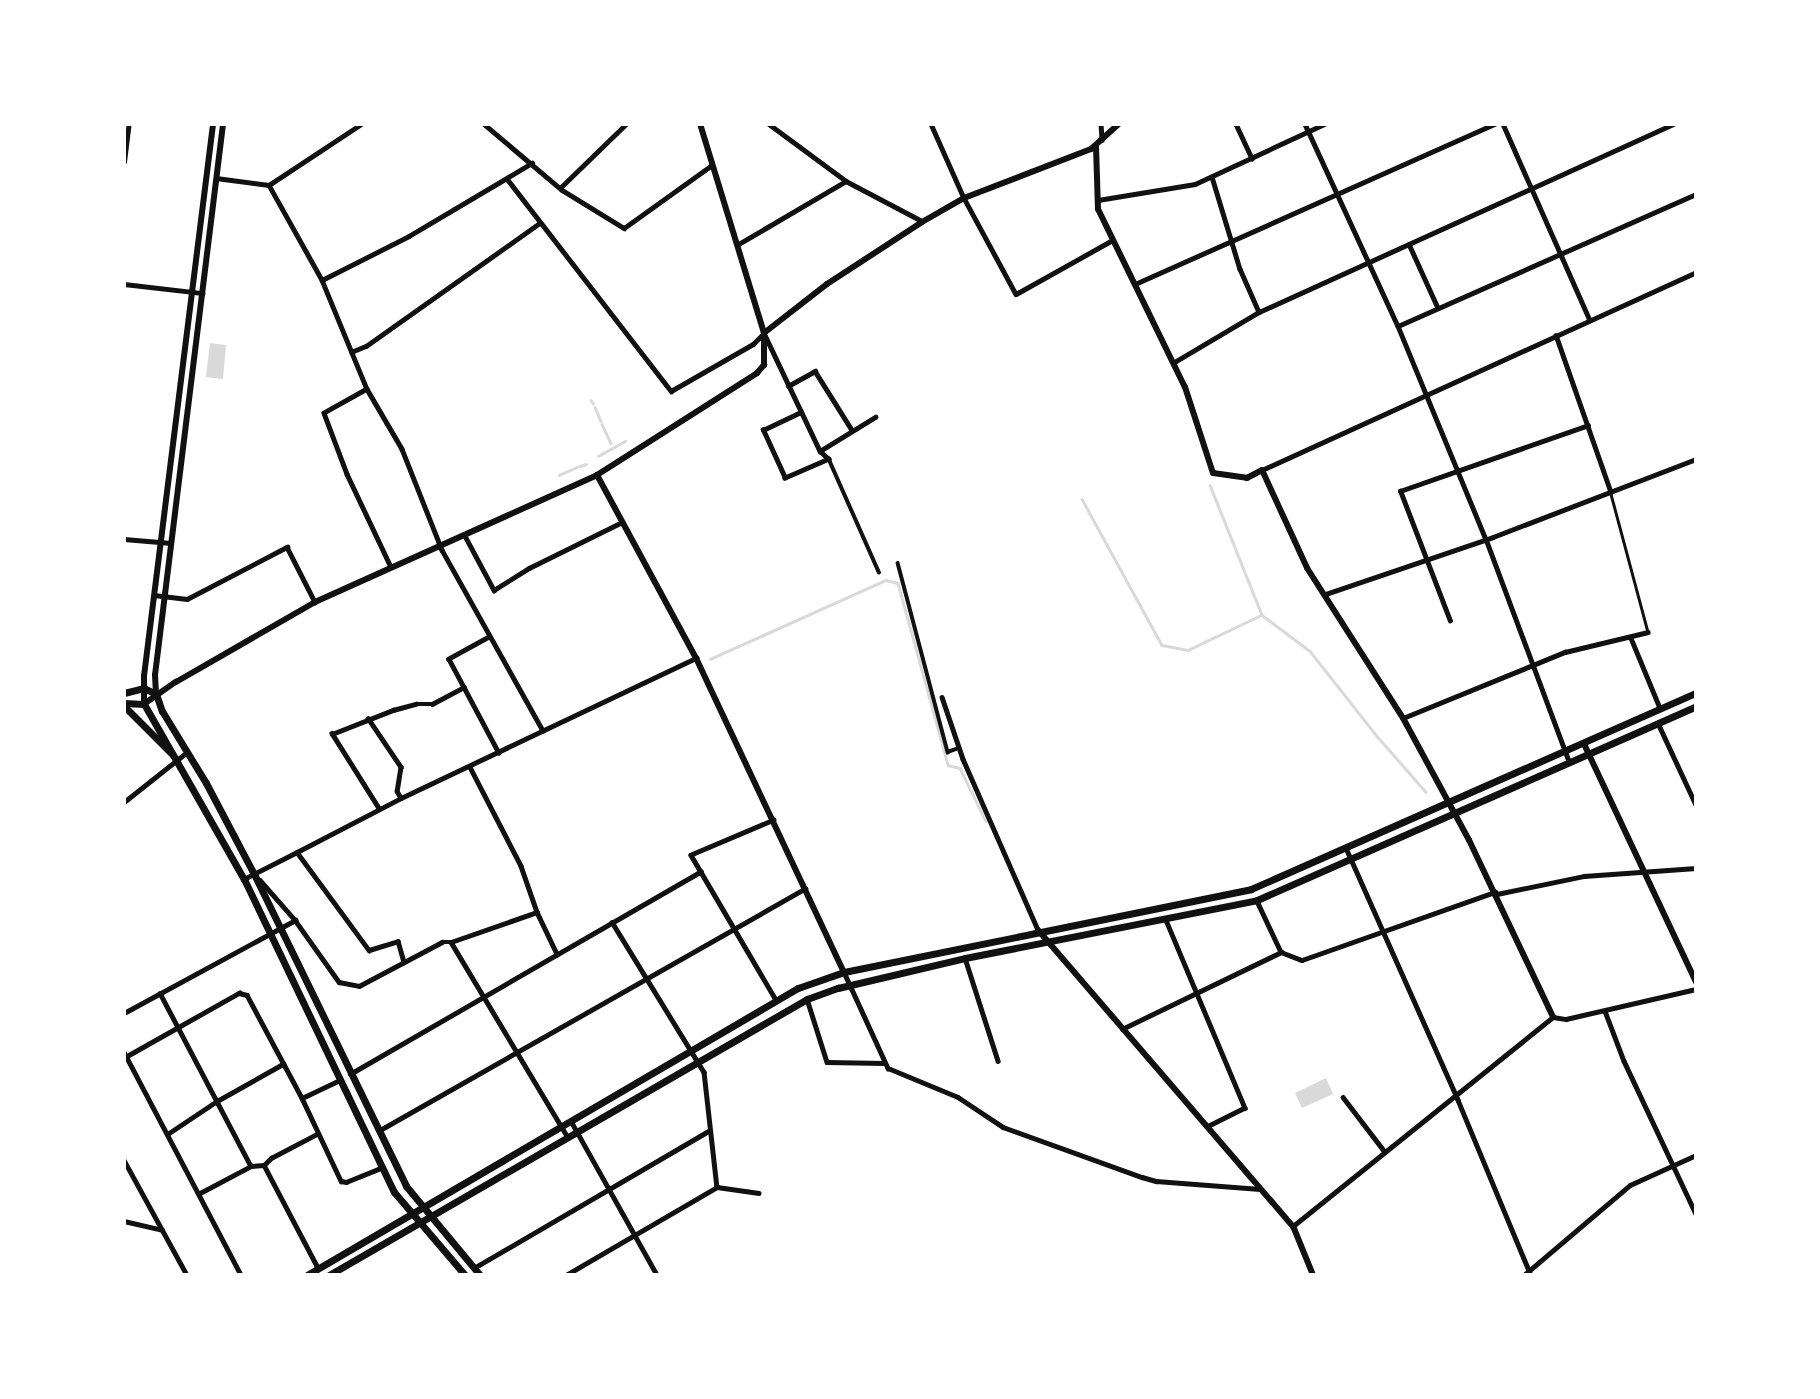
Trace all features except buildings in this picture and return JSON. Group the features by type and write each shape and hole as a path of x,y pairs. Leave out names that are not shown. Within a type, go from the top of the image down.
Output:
{"main road":[{"path":"124,694 144,688 156,694 162,711 254,874 275,930 346,1077 406,1186 480,1275"},
{"path":"307,1275 421,1206 776,1000 810,983 844,972 1038,930 1251,889 1696,693"},
{"path":"124,704 145,704 275,930"},
{"path":"124,704 176,758"},
{"path":"329,1275 341,1272 419,1223 697,1060 807,999 850,985 965,958 1257,900 1696,706"},
{"path":"346,1077 394,1192 465,1275"}],"street":[{"path":"124,162 129,124"},
{"path":"145,704 144,688 160,542 212,124"},
{"path":"156,694 155,675 164,596 223,124"},
{"path":"206,177 269,185 361,124"},
{"path":"484,124 561,188 624,228 712,165"},
{"path":"561,188 626,124"},
{"path":"700,124 764,333 820,451 828,459 879,572"},
{"path":"769,124 846,181 922,222"},
{"path":"931,124 964,198 1016,294 1111,241"},
{"path":"1101,124 1098,209 1111,241 1185,387 1213,473 1218,477 1247,478 1696,272"},
{"path":"508,180 671,391 753,344 827,284 922,222 964,198 1066,160 1099,144 1119,124"},
{"path":"1236,124 1252,158"},
{"path":"1305,124 1398,326 1486,539 1569,761"},
{"path":"1098,200 1195,184 1324,124"},
{"path":"1135,284 1495,124"},
{"path":"1503,124 1590,320"},
{"path":"1173,363 1259,312 1673,124"},
{"path":"322,280 409,236 508,180 532,163"},
{"path":"1212,177 1240,269 1259,312"},
{"path":"737,245 846,181"},
{"path":"269,185 322,280 368,389 402,449 440,546 543,731"},
{"path":"1398,326 1696,194"},
{"path":"351,352 366,346 541,223"},
{"path":"1409,244 1438,308"},
{"path":"124,284 202,293"},
{"path":"145,704 156,694 315,602 597,475 757,373 764,365 764,333"},
{"path":"1556,335 1611,492"},
{"path":"788,386 816,371 852,430"},
{"path":"368,389 324,413 346,474 391,567"},
{"path":"801,412 763,430 785,478 828,459"},
{"path":"820,451 875,417"},
{"path":"1450,621 1400,491 1588,425"},
{"path":"174,433 184,434"},
{"path":"1325,594 1426,561 1696,459"},
{"path":"1262,470 1307,568 1403,718 1497,893 1553,1017"},
{"path":"597,475 696,658 888,1068 958,1097 1003,1127 1142,1177 1156,1181 1216,1183 1261,1189"},
{"path":"464,534 494,590 529,568 622,522"},
{"path":"124,539 171,543"},
{"path":"154,595 187,599 287,547 315,602"},
{"path":"898,563 948,752 959,748"},
{"path":"1403,718 1533,664 1595,643 1631,638 1648,632"},
{"path":"489,637 449,659 499,753"},
{"path":"1631,638 1660,708"},
{"path":"244,879 401,798 696,658"},
{"path":"379,809 332,734 368,718 416,704 432,704 464,687"},
{"path":"934,701 942,697 959,748 1038,930 1293,1226 1313,1275"},
{"path":"940,720 950,716"},
{"path":"368,718 401,767 397,792 401,798"},
{"path":"1658,723 1696,805"},
{"path":"1584,744 1696,982"},
{"path":"124,802 176,758 187,752"},
{"path":"470,767 522,866 537,912 557,954"},
{"path":"774,820 691,855 776,1000"},
{"path":"225,843 235,837"},
{"path":"1346,848 1455,1096 1528,1273 1630,1185 1696,1155"},
{"path":"297,852 369,950 398,941 404,962"},
{"path":"1257,900 1281,951 1302,960 1497,893 1533,884 1584,876 1696,869"},
{"path":"302,1098 346,1077 701,871"},
{"path":"254,874 295,920 339,982 348,986 359,986 442,942 452,942 537,912"},
{"path":"377,1132 805,889"},
{"path":"124,1013 295,920"},
{"path":"1166,920 1245,1108 1207,1127"},
{"path":"612,922 689,1052 704,1072 717,1187"},
{"path":"452,942 568,1137"},
{"path":"1122,1029 1281,951"},
{"path":"965,958 998,1060"},
{"path":"1293,1226 1553,1017 1566,1019 1696,989"},
{"path":"160,993 251,1166"},
{"path":"242,1275 126,1054 239,993 247,995 343,1182 382,1168"},
{"path":"807,999 827,1062 884,1063"},
{"path":"1605,1011 1624,1061 1696,1214"},
{"path":"169,1133 217,1101 283,1064"},
{"path":"1343,1097 1385,1152"},
{"path":"571,1121 657,1275"},
{"path":"474,1268 710,1130"},
{"path":"200,1193 251,1166 264,1165 271,1158 317,1134"},
{"path":"124,1160 187,1275"},
{"path":"264,1165 318,1268"},
{"path":"566,1275 717,1187 759,1193"},
{"path":"124,1221 163,1230"}],"lane":[{"path":"1611,492 1648,632"}],"shaded area":[{"path":"210,343 226,345 223,379 206,377"},
{"path":"1326,1078 1333,1094 1302,1108 1295,1093"}],"waterway":[{"path":"595,407 601,421"},
{"path":"602,424 611,443"},
{"path":"598,456 625,441"},
{"path":"580,466 586,464"},
{"path":"559,475 577,467"},
{"path":"1210,485 1262,615 1310,651 1377,736 1426,792"},
{"path":"1082,499 1162,645 1188,650 1261,615"},
{"path":"710,659 886,580 898,583 948,765 960,768 986,821"}]}
